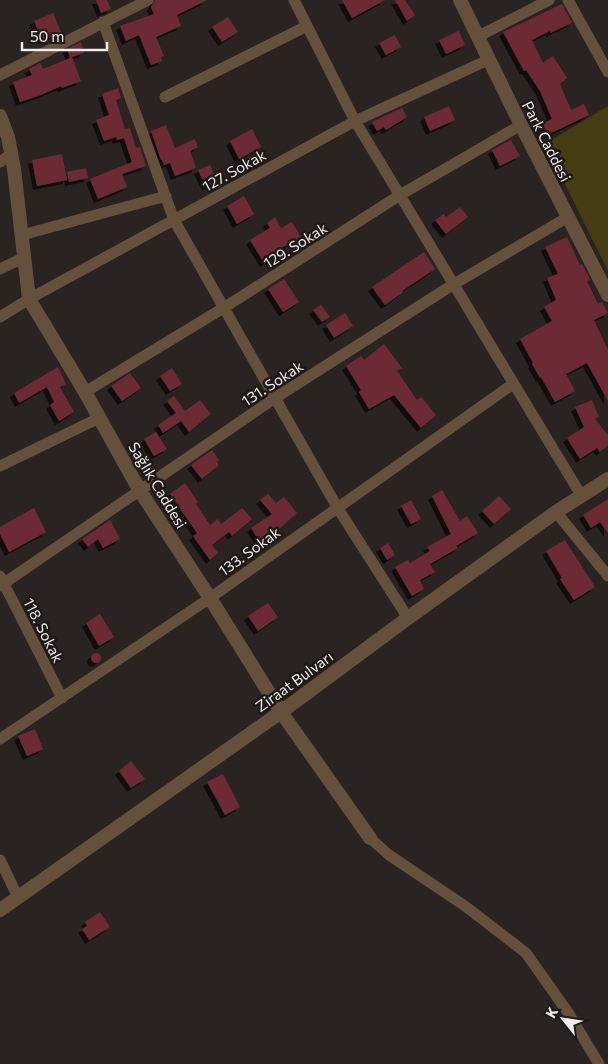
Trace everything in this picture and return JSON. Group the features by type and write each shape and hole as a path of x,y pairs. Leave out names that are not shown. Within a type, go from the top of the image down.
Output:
{"street":[{"path":"0,75 148,0"},
{"path":"294,0 356,121 581,495"},
{"name":"Park Caddesi","path":"460,0 488,60 608,295"},
{"path":"477,37 549,0"},
{"path":"568,0 608,72"},
{"path":"103,22 174,220 337,507 408,618"},
{"path":"164,97 307,26"},
{"name":"127. Sokak","path":"0,317 29,299 356,121 488,60"},
{"name":"Sağlık Caddesi","path":"0,116 8,136 6,158 22,235 29,299 86,392 140,492 210,598 280,712 370,838"},
{"name":"129. Sokak","path":"86,392 225,307 400,195 521,125"},
{"path":"22,235 166,196"},
{"name":"131. Sokak","path":"1,582 140,492 275,398 454,284 568,218"},
{"path":"0,269 25,258"},
{"name":"133. Sokak","path":"0,739 210,598 513,384"},
{"path":"0,466 99,418"},
{"name":"Ziraat Bulvarı","path":"0,910 280,712 556,512 608,479"},
{"path":"556,512 608,576"},
{"name":"118. Sokak","path":"1,582 62,698"},
{"path":"370,838 389,855 465,906 526,953 570,1014 599,1064"},
{"path":"0,860 18,897"}],"shaded area":[{"path":"608,106 608,271 545,144"}],"building":[{"path":"96,0 107,0 111,9 101,13"},
{"path":"155,0 207,0 177,15 181,26 156,37 164,56 161,57 162,61 151,65 139,35 126,41 120,26 154,14 151,7"},
{"path":"342,0 385,0 352,18"},
{"path":"395,0 405,0 415,15 407,21"},
{"path":"562,4 572,23 532,40 543,63 553,56 567,78 560,84 571,110 584,104 589,115 547,135 542,124 552,119 540,91 526,70 524,71 503,32"},
{"path":"53,13 61,32 42,40 34,21"},
{"path":"228,17 238,32 222,42 212,27"},
{"path":"459,31 465,45 446,54 439,40"},
{"path":"395,35 401,47 386,55 379,43"},
{"path":"81,42 84,53 72,57 81,81 62,88 61,86 20,102 13,82 32,75 29,69 40,63 43,69 70,58 67,49"},
{"path":"118,88 121,98 116,100 125,129 130,128 136,148 140,147 146,166 122,174 127,187 98,199 90,179 132,162 124,138 117,140 116,137 104,141 96,120 109,115 102,94"},
{"path":"449,106 455,120 430,131 424,117"},
{"path":"402,108 407,117 386,130 384,127 377,131 372,122"},
{"path":"166,125 175,148 195,139 198,147 190,151 196,168 175,176 170,163 164,165 151,131"},
{"path":"252,129 261,147 239,159 230,141"},
{"path":"511,140 520,156 500,166 492,150"},
{"path":"62,154 67,180 37,186 32,160"},
{"path":"210,165 217,181 206,187 198,170"},
{"path":"86,168 88,178 69,182 67,172"},
{"path":"244,196 254,214 237,224 227,206"},
{"path":"460,207 468,217 446,234 435,220 444,214 446,217"},
{"path":"275,217 281,228 292,222 301,237 278,250 280,253 264,263 250,240 270,228 267,223"},
{"path":"567,237 580,265 582,264 589,277 590,280 587,281 598,304 602,302 608,313 594,320 608,350 608,401 587,363 566,374 575,391 555,402 532,364 520,339 552,321 544,307 556,300 547,278 558,274 545,247"},
{"path":"424,252 435,269 385,305 372,287"},
{"path":"284,279 299,302 283,312 268,289"},
{"path":"321,305 330,317 322,322 313,310"},
{"path":"345,313 353,326 334,338 326,325"},
{"path":"384,344 402,368 397,371 417,400 421,397 436,415 421,428 394,395 369,409 359,392 361,390 346,366 361,356 364,360"},
{"path":"58,367 66,384 60,387 74,412 59,421 50,405 54,402 47,387 19,403 14,393"},
{"path":"172,368 182,384 170,391 160,376"},
{"path":"130,373 141,388 122,401 111,386"},
{"path":"174,396 185,411 200,400 211,414 189,432 181,421 163,433 158,425 176,413 167,401"},
{"path":"592,400 599,417 595,419 608,435 608,445 600,452 597,448 580,459 567,438 584,427 575,407"},
{"path":"156,432 167,449 154,456 144,439"},
{"path":"212,450 219,460 217,462 219,465 202,479 191,465"},
{"path":"185,483 210,525 218,519 221,524 242,508 252,519 232,536 229,532 212,545 218,553 210,560 193,536 197,533 170,494"},
{"path":"442,490 460,521 467,516 478,533 456,546 458,548 430,564 435,572 420,580 424,589 412,596 395,567 408,560 410,563 430,551 427,547 451,534 432,496"},
{"path":"268,494 276,503 284,497 297,513 276,532 260,542 251,528 272,514 260,500"},
{"path":"499,496 511,509 494,524 482,511"},
{"path":"608,499 608,533 600,522 591,528 583,515"},
{"path":"411,500 421,519 411,524 401,506"},
{"path":"34,508 46,532 9,552 0,534 0,527"},
{"path":"110,520 120,539 103,548 98,539 88,547 82,539"},
{"path":"565,540 595,587 574,600 560,579 562,578 546,551"},
{"path":"388,543 395,555 387,560 380,548"},
{"path":"268,603 278,617 258,631 248,616"},
{"path":"100,614 114,637 99,646 86,623"},
{"path":"94,653 98,653 101,658 100,662 94,663 91,660 91,656"},
{"path":"35,729 43,749 27,756 18,736"},
{"path":"131,761 145,779 131,788 119,771"},
{"path":"223,774 240,807 225,815 207,782"},
{"path":"100,912 110,927 89,940 82,929 87,926 85,922"}]}
